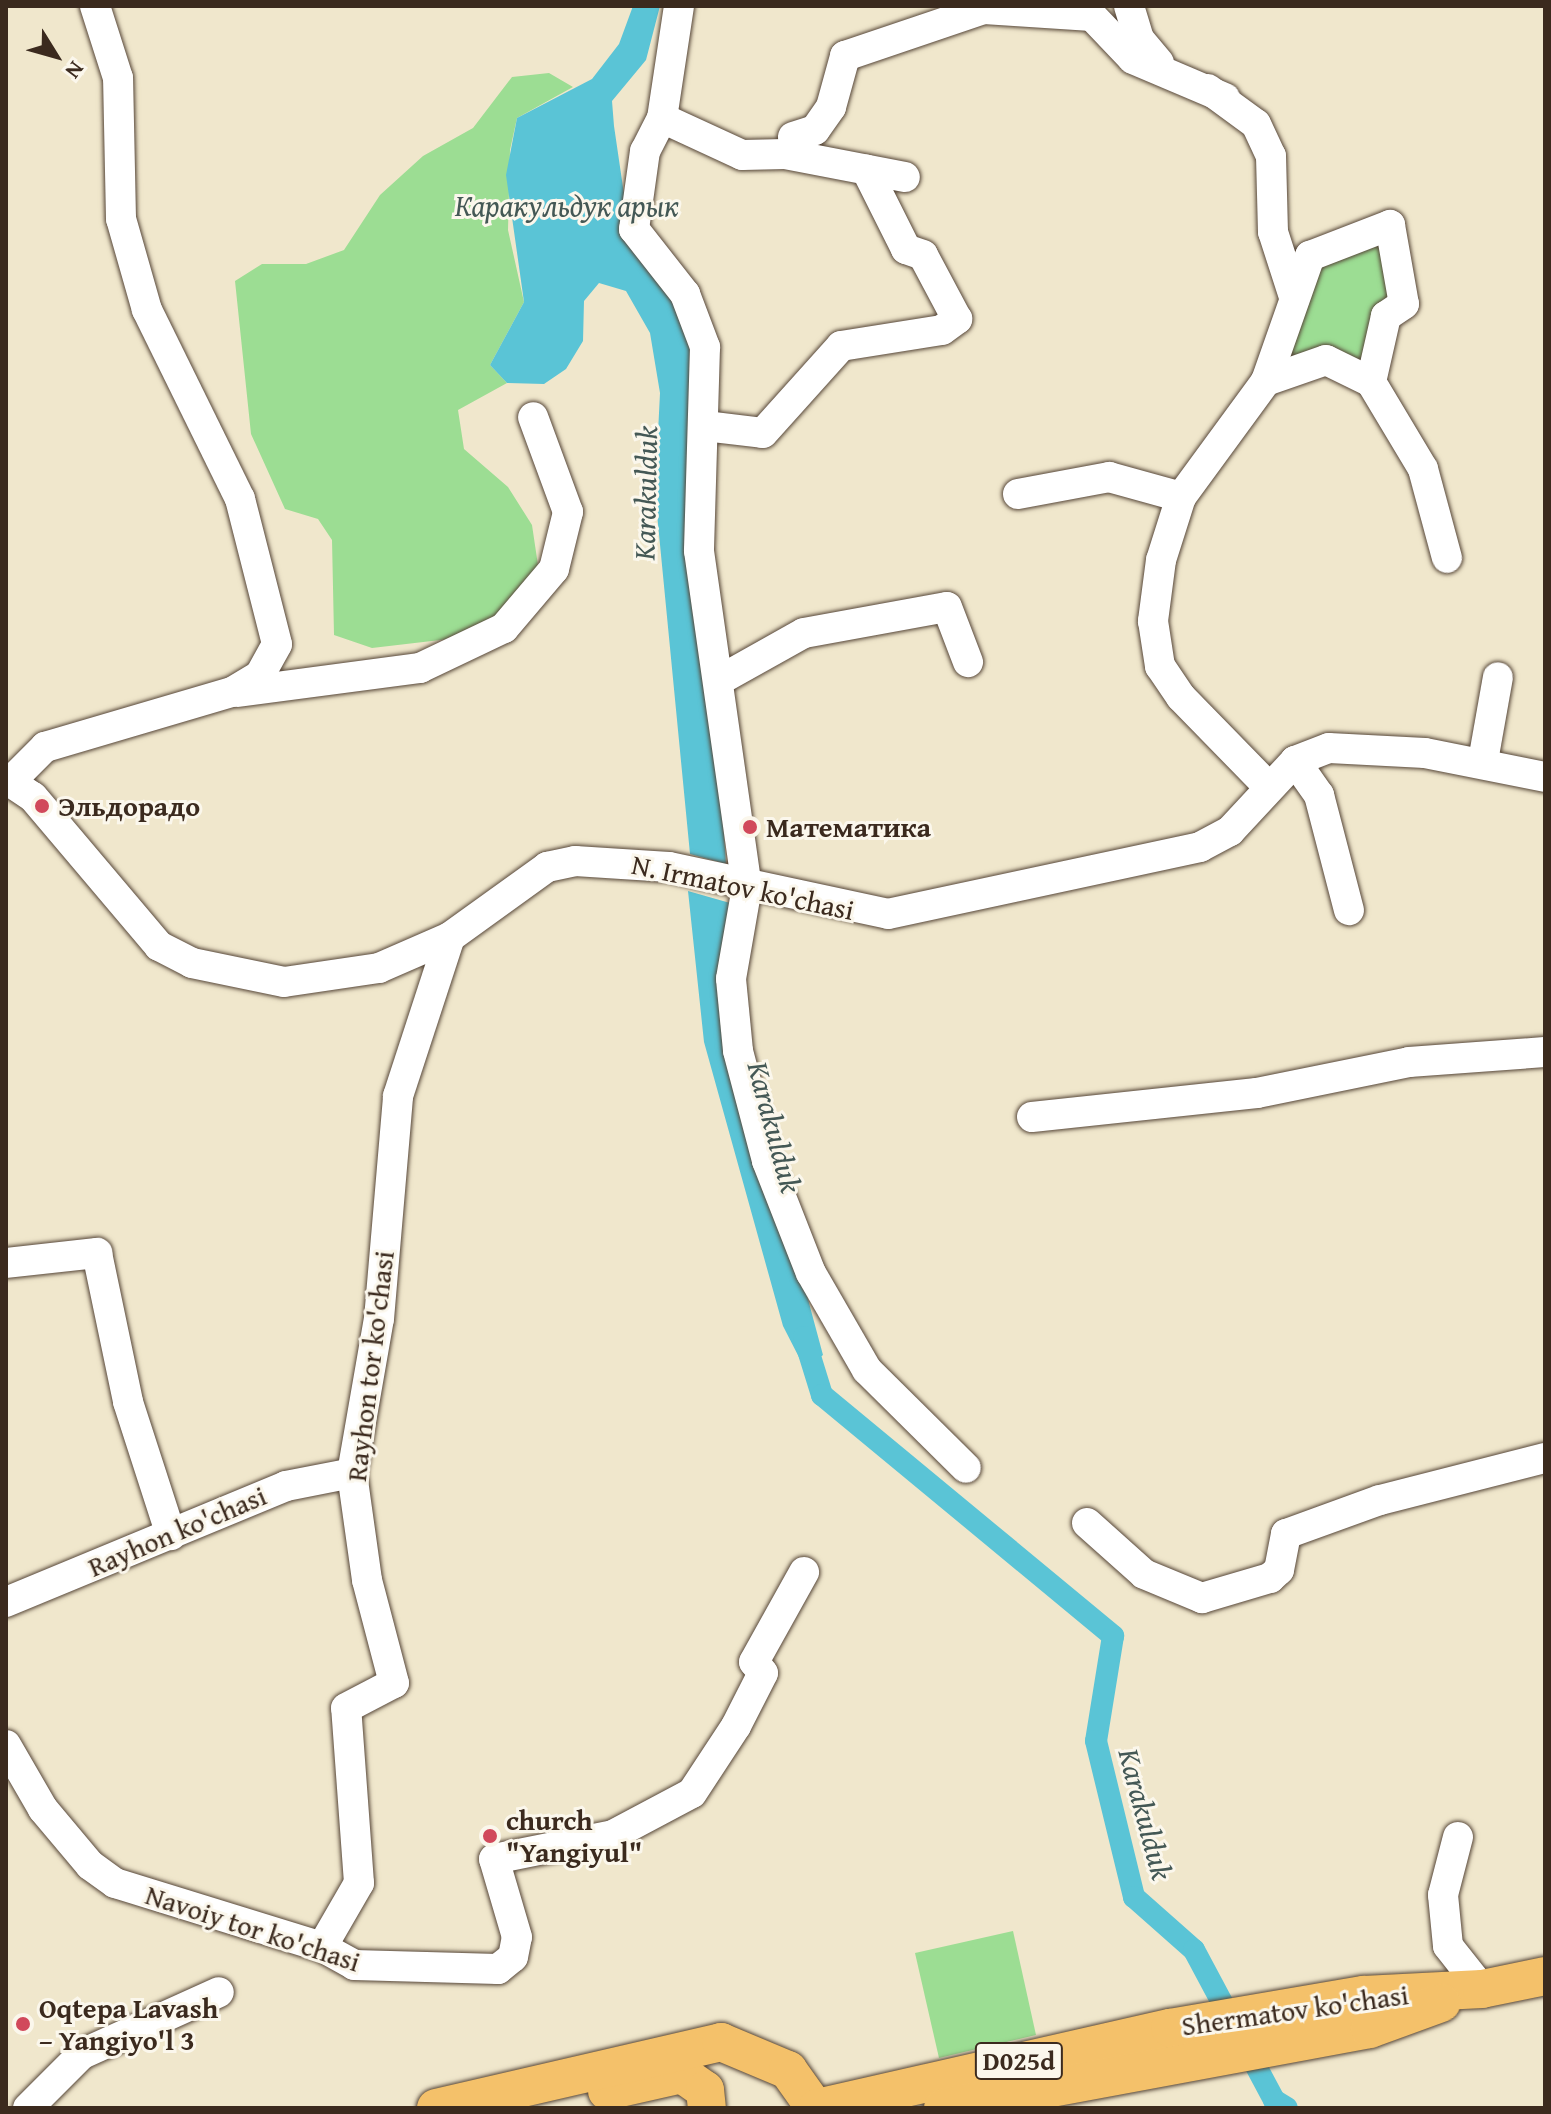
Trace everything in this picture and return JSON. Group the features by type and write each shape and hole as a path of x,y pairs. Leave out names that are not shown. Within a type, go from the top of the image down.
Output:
{"main road":[{"name":"Shermatov ko'chasi","path":"1166,2047 1367,2012 1545,1976"},
{"path":"436,2108 721,2042 788,2070 816,2108"},
{"name":"D025d","path":"816,2108 1166,2047"},
{"name":"D025d","path":"943,2108 1166,2047"},
{"path":"538,2108 682,2074 705,2090 707,2108"}],"street":[{"path":"95,6 118,78 121,219 143,295 240,499 277,644 260,675 232,692"},
{"path":"679,6 662,118 645,151 634,229 685,294 705,347 699,551 747,887 731,979 738,1051 767,1161 844,1350 966,1468"},
{"path":"1129,6 1139,39 1159,64 1225,98 1256,124 1271,156 1273,232 1294,297"},
{"path":"793,137 815,130 831,107 845,56 929,22 984,9 1092,16 1133,59 1225,98"},
{"path":"662,118 742,155 785,154 905,177"},
{"path":"705,426 763,433 841,346 942,330 957,319 923,255 906,249 866,169"},
{"path":"1268,786 1160,666 1154,590 1181,497 1266,381 1310,256 1390,225 1404,304 1386,316 1371,382"},
{"path":"1266,381 1326,360 1371,382 1423,469 1447,558"},
{"path":"9,779 45,747 232,692 420,668 504,628 554,569 568,512 533,417"},
{"path":"1018,494 1109,477 1181,497"},
{"path":"718,681 804,633 947,607 968,662"},
{"path":"1483,761 1498,677"},
{"name":"N. Irmatov ko'chasi","path":"9,779 133,920 192,963 284,982 327,979 379,968 450,937 547,867 575,861 669,867 747,887 888,914 1200,847 1230,831 1268,786 1295,761 1329,748 1375,747 1483,761 1545,777"},
{"path":"1295,761 1319,795 1349,910"},
{"name":"Rayhon tor ko'chasi","path":"322,1947 359,1883 346,1708 394,1683 367,1580 352,1473 379,1319 398,1096 450,937"},
{"path":"1032,1117 1257,1093 1409,1062 1545,1052"},
{"path":"6,1263 97,1253 128,1402 171,1535"},
{"path":"1087,1523 1144,1574 1202,1598 1270,1578 1279,1570 1286,1534 1380,1500 1545,1458"},
{"name":"Rayhon ko'chasi","path":"6,1602 286,1486 352,1473"},
{"name":"Navoiy tor ko'chasi","path":"6,1745 43,1809 90,1865 115,1883 322,1947 376,1967 498,1969 513,1957 517,1937 494,1859 632,1828 692,1793 714,1765 763,1673 754,1662 804,1572"},
{"path":"1458,1837 1443,1895 1448,1946 1482,1989"},
{"path":"28,2108 95,2046 219,1992"}],"green space":[{"path":"549,73 573,87 517,118 510,150 508,230 524,302 490,365 507,383 458,410 464,449 508,487 532,525 539,572 520,602 466,637 372,648 334,635 332,540 318,519 285,509 251,434 235,281 262,264 306,264 344,250 380,195 423,156 473,128 512,77"},
{"path":"1382,239 1392,299 1363,367 1280,362 1318,264"},
{"path":"1013,1931 1036,2035 939,2058 915,1953"}],"water":[{"name":"Каракульдук арык","path":"633,6 660,6 646,60 612,101 614,126 625,201 688,308 726,864 690,854 655,493 660,393 650,333 626,291 599,283 584,301 583,341 566,369 544,384 507,383 490,365 524,302 506,175 517,118 592,79 619,44"},
{"path":"688,891 730,903 722,980 823,1355 805,1369 783,1326 704,1042"}],"waterway":[{"name":"Karakulduk","path":"804,1337 822,1395 1113,1636 1096,1741 1134,1897 1194,1950 1274,2100 1287,2108"}],"place":[{"name":"Эльдорадо","path":"42,806"},
{"name":"Математика","path":"750,827"},
{"name":"church \"Yangiyul\"","path":"490,1836"},
{"name":"Oqtepa Lavash – Yangiyo'l 3","path":"23,2024"}]}
